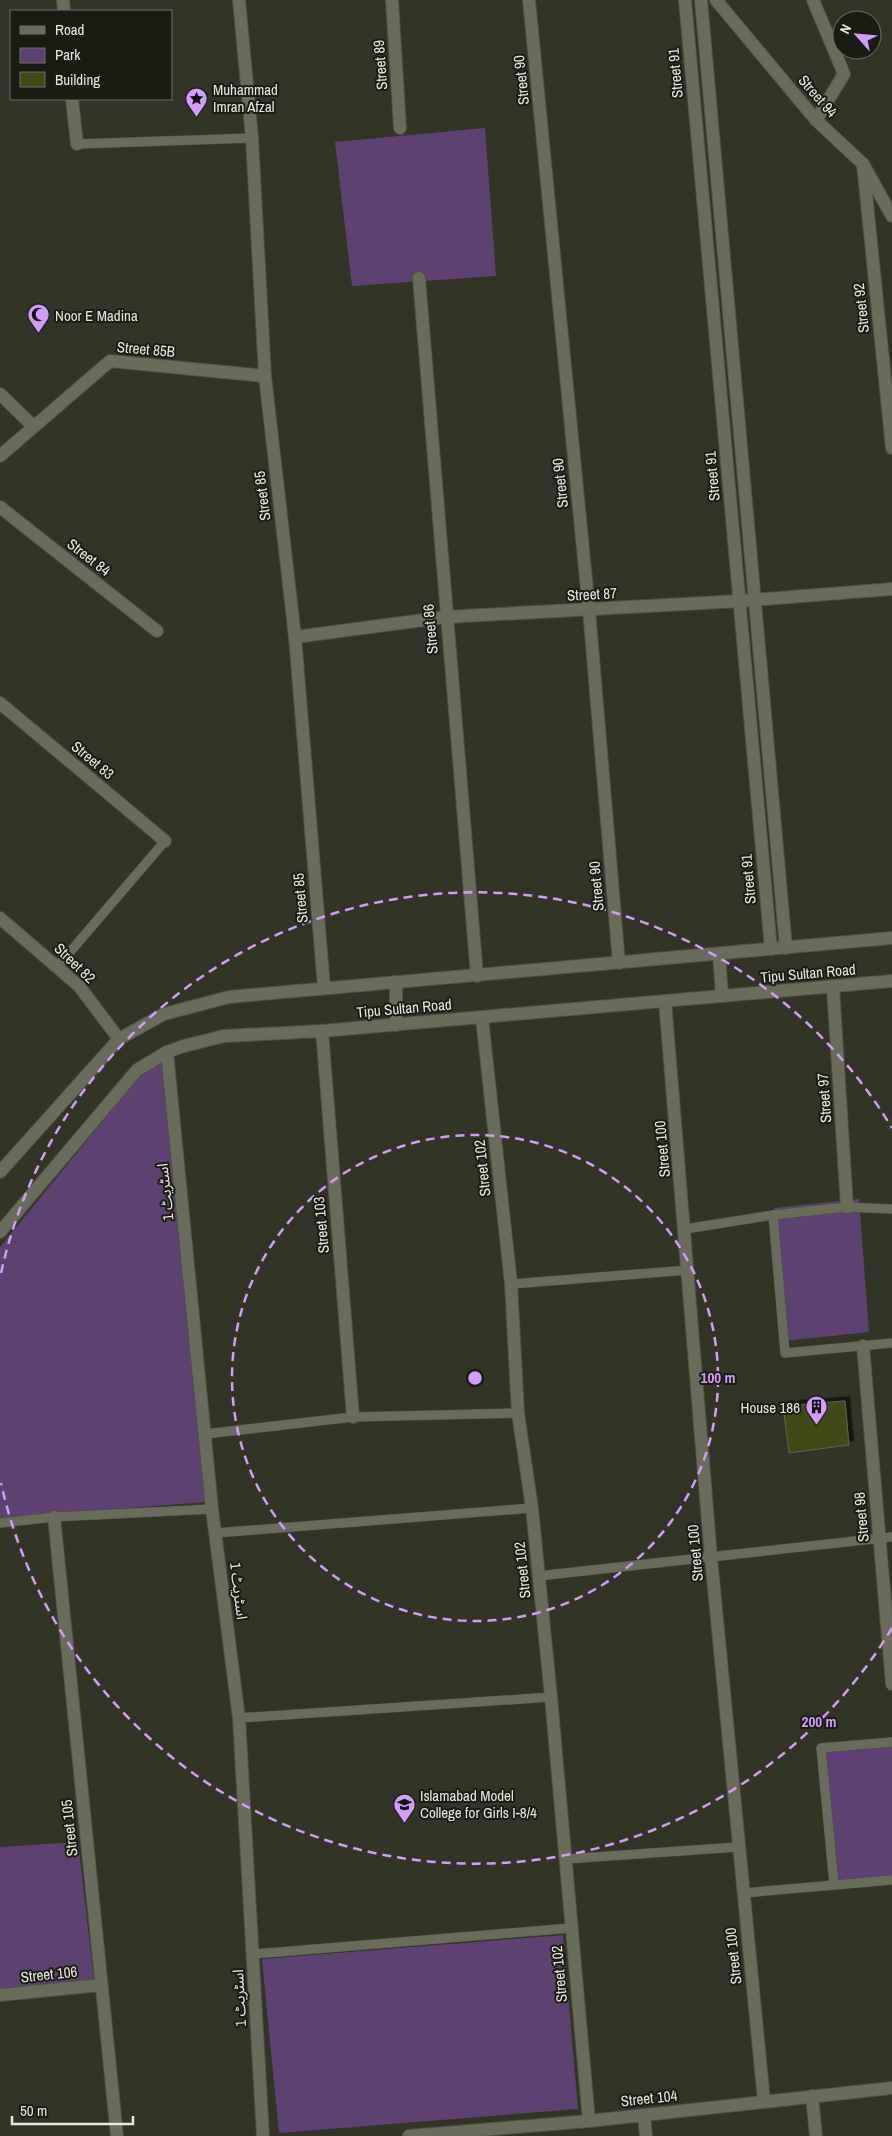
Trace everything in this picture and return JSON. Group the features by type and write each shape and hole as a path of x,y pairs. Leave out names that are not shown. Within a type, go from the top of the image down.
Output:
{"street":[{"name":"Street 85","path":"239,0 252,138 265,376 295,637 324,987"},
{"name":"Street 89","path":"392,0 400,128"},
{"name":"Street 90","path":"529,0 589,610 619,963"},
{"name":"Street 91","path":"685,0 771,949"},
{"path":"700,0 786,948"},
{"name":"Street 94","path":"716,0 816,120 863,164 892,214"},
{"path":"813,0 844,74 816,120"},
{"path":"72,100 76,144"},
{"name":"Street 92","path":"863,164 892,448"},
{"name":"Street 86","path":"419,278 477,976"},
{"name":"Street 85B","path":"0,456 32,426 110,361 265,376"},
{"path":"0,394 32,426"},
{"name":"Street 84","path":"0,507 157,631"},
{"name":"Street 87","path":"295,637 446,617 740,602 892,589"},
{"name":"Street 83","path":"0,703 165,841"},
{"name":"Street 82","path":"0,918 79,986 119,1038"},
{"name":"Tipu Sultan Road","path":"0,1172 119,1038 164,1014 228,997 892,938"},
{"path":"719,954 722,996"},
{"name":"Tipu Sultan Road","path":"0,1232 137,1070 167,1052 184,1046 224,1036 322,1031 482,1018 892,981"},
{"path":"396,982 396,1025"},
{"name":"Street 97","path":"833,987 847,1207"},
{"name":"Street 100","path":"665,1001 689,1270 711,1558 764,2101"},
{"name":"Street 102","path":"482,1018 511,1284 518,1413 532,1508 551,1697 589,2121"},
{"name":"Street 103","path":"322,1031 353,1417"},
{"name":"اسٹریٹ 1","path":"167,1052 212,1509 238,1718 263,2136"},
{"name":"Street 98","path":"863,1346 886,1538 892,1684"},
{"name":"Street 105","path":"54,1517 117,2136"},
{"name":"Street 106","path":"0,1995 101,1985"},
{"name":"Street 104","path":"409,2136 589,2121 892,2088"},
{"path":"812,2096 816,2136"},
{"path":"644,2115 646,2136"}],"lane":[{"path":"76,144 252,138"},
{"path":"58,966 165,841"},
{"path":"685,1229 773,1215 847,1207 892,1209"},
{"path":"773,1215 785,1352 892,1343"},
{"path":"511,1284 689,1270"},
{"path":"205,1434 353,1417 518,1413"},
{"path":"216,1533 532,1508"},
{"path":"0,1523 54,1517 212,1509"},
{"path":"538,1576 886,1538"},
{"path":"238,1718 551,1697"},
{"path":"834,1884 821,1748 892,1742"},
{"path":"566,1859 738,1847"},
{"path":"743,1893 892,1880"},
{"path":"253,1954 571,1928"}],"green space":[{"path":"485,128 496,276 352,286 335,142"},
{"path":"163,1061 206,1502 0,1518 0,1247 139,1077"},
{"path":"859,1199 869,1332 784,1341 774,1208"},
{"path":"892,1746 892,1877 835,1881 824,1752"},
{"path":"78,1842 94,1980 0,1990 0,1847"},
{"path":"563,1935 578,2109 279,2133 262,1959"}],"building":[{"name":"House 186","path":"845,1401 849,1445 789,1453 783,1406"}],"place":[{"name":"Muhammad Imran Afzal","path":"197,117"},
{"name":"Noor E Madina","path":"39,334"},
{"name":"House 186","path":"816,1426"},
{"name":"Islamabad Model College for Girls I-8/4","path":"404,1823"}]}
